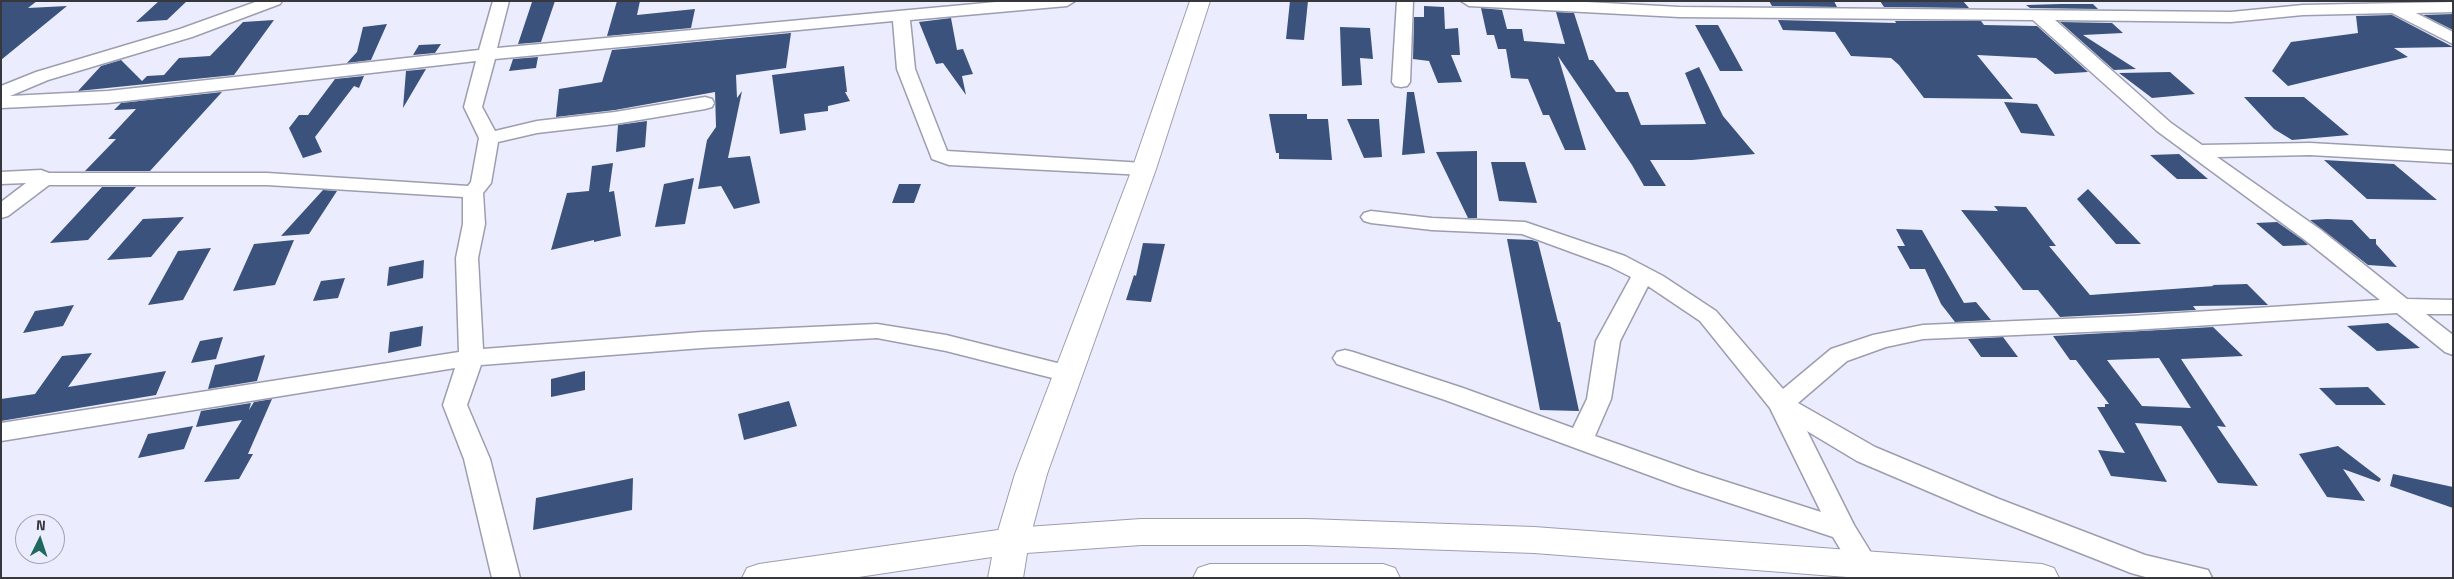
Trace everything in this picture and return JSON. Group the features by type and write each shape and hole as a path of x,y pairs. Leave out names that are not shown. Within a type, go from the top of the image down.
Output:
{"main road":[{"path":"1006,578 1012,541 1030,474 1144,169 1200,1"},
{"path":"759,578 1012,541 1141,532 1307,532 1534,540 2042,578"},
{"path":"1210,578 1383,578"}],"street":[{"path":"1,93 42,76 186,33 274,1"},
{"path":"502,1 473,107 489,138 481,183 473,192 474,224 467,258 471,358 455,405 478,459 506,578"},
{"path":"1,102 108,97 488,54 1068,1"},
{"path":"1401,82 1405,1"},
{"path":"1468,1 1679,12 2038,16 2231,17 2296,5 2389,4 2453,7"},
{"path":"2019,1 2164,127 2313,235 2453,346"},
{"path":"2093,1 2111,16"},
{"path":"2389,4 2453,39"},
{"path":"902,17 906,68 939,156 949,159 1144,169"},
{"path":"1,76 42,76"},
{"path":"489,138 537,127 615,118 706,103"},
{"path":"2197,151 2310,149 2453,157"},
{"path":"1,178 41,176 44,179 266,179 473,192"},
{"path":"1,212 44,179"},
{"path":"1370,217 1432,224 1525,228 1617,261 1708,316 1781,404 1843,530 1864,564"},
{"path":"1580,441 1599,399 1608,341 1643,275"},
{"path":"1781,404 1839,355 1881,340 1923,332 2402,306 2453,308"},
{"path":"1,432 471,358 702,340 877,331 946,343 1068,374"},
{"path":"1345,358 1454,394 1580,441 1843,530"},
{"path":"1781,404 1866,454 1981,502 2141,565 2198,578"}],"building":[{"path":"37,1 28,8 67,6 1,60 1,2"},
{"path":"159,1 187,1 167,20 136,22"},
{"path":"555,1 541,42 518,44 532,2"},
{"path":"617,1 640,1 637,15 695,9 691,28 607,36"},
{"path":"1290,1 1308,1 1304,40 1286,39"},
{"path":"1769,1 1834,1 1837,7 1772,6"},
{"path":"1880,1 1963,1 1969,8 1884,7"},
{"path":"2093,4 2098,9 2030,8 2026,5"},
{"path":"1424,6 1444,7 1445,29 1458,28 1460,55 1451,55 1462,82 1438,83 1429,61 1413,59 1414,17 1424,17"},
{"path":"1481,8 1502,10 1507,29 1522,29 1524,41 1565,44 1556,12 1574,13 1589,60 1593,60 1616,92 1628,92 1641,125 1706,124 1685,73 1699,67 1723,116 1755,154 1692,160 1650,160 1666,186 1644,186 1632,165 1558,56 1586,150 1565,150 1549,115 1543,115 1528,79 1511,78 1506,49 1498,49 1494,35 1487,35"},
{"path":"2453,14 2453,30 2423,15"},
{"path":"2392,15 2453,47 2394,48 2408,57 2288,86 2272,71 2291,42 2358,33 2356,16"},
{"path":"951,18 957,50 963,49 973,74 962,76 966,95 943,63 936,64 919,22"},
{"path":"274,20 234,75 78,91 101,66 121,60 142,81 147,76 164,75 179,58 210,56 243,22"},
{"path":"1778,20 1896,23 1895,21 1981,21 1984,25 2037,26 2088,72 2055,74 2036,58 1977,55 2013,99 1924,98 1899,65 1891,58 1851,56 1835,32 1783,30"},
{"path":"2060,22 2112,23 2123,33 2083,35 2136,69 2114,70"},
{"path":"387,24 371,60 347,63 357,52 363,27"},
{"path":"1695,25 1718,25 1743,71 1720,71"},
{"path":"1340,27 1370,28 1373,59 1360,58 1362,85 1342,86"},
{"path":"791,33 786,68 736,75 737,98 742,91 728,158 750,156 760,203 734,209 721,186 698,189 707,140 716,127 715,92 615,110 556,117 559,89 602,82 612,50"},
{"path":"441,44 435,53 413,55 419,45"},
{"path":"538,57 536,68 509,71 513,59"},
{"path":"844,66 847,92 845,92 850,101 828,106 828,111 804,114 806,130 780,134 772,75"},
{"path":"426,69 403,108 406,71"},
{"path":"2170,72 2195,94 2152,98 2119,73"},
{"path":"364,76 359,88 354,86 315,137 322,152 303,158 289,128 299,115 308,115 335,79"},
{"path":"222,92 150,171 85,171 116,139 108,139 136,109 114,110 121,103"},
{"path":"1407,92 1414,92 1425,153 1402,155"},
{"path":"2244,97 2304,97 2349,135 2292,140 2274,129"},
{"path":"2004,102 2037,104 2055,136 2021,133"},
{"path":"1269,114 1307,114 1307,119 1328,119 1332,160 1279,159 1279,153 1276,153"},
{"path":"1347,119 1379,119 1382,157 1364,158"},
{"path":"647,121 645,147 616,152 618,125"},
{"path":"1477,151 1477,218 1468,218 1436,152"},
{"path":"2179,154 2208,179 2177,179 2150,155"},
{"path":"2324,160 2394,164 2437,200 2367,199"},
{"path":"1491,162 1525,162 1537,203 1499,201"},
{"path":"613,163 609,192 614,191 621,236 551,250 567,193 589,191 592,166"},
{"path":"694,178 685,224 655,227 664,184"},
{"path":"899,184 921,184 914,203 892,203"},
{"path":"102,187 136,187 88,240 50,243"},
{"path":"2088,189 2141,244 2116,244 2077,199"},
{"path":"323,190 337,191 309,234 281,236"},
{"path":"1994,206 2026,207 2056,246 2049,246 2090,295 2247,284 2268,305 2193,306 2196,310 2060,317 2038,290 2023,290 1961,210 1998,211"},
{"path":"184,217 151,257 107,260 143,219"},
{"path":"2310,220 2352,220 2370,239 2376,239 2376,244 2397,267 2368,265"},
{"path":"2277,222 2308,245 2283,246 2256,223"},
{"path":"1896,229 1922,230 1964,303 1976,302 1991,320 1955,322 1941,304 1925,269 1910,269 1897,246 1905,246"},
{"path":"1507,239 1538,242 1558,322 1560,322 1579,411 1540,410"},
{"path":"294,240 275,285 233,291 254,244"},
{"path":"1143,243 1165,244 1151,302 1126,300 1134,275 1136,276"},
{"path":"211,248 183,300 148,305 178,251"},
{"path":"424,260 423,278 387,286 389,267"},
{"path":"345,278 338,298 313,301 321,281"},
{"path":"74,305 63,326 23,333 35,311"},
{"path":"2388,323 2420,348 2377,351 2347,326"},
{"path":"423,326 421,346 388,353 390,332"},
{"path":"2213,327 2243,356 2181,359 2226,427 2217,426 2258,486 2218,483 2181,426 2135,423 2167,482 2111,476 2098,450 2125,453 2097,407 2105,407 2105,404 2109,404 2076,360 2070,360 2053,336","holes":["2159,358 2191,408 2142,406 2107,360"]},
{"path":"223,337 216,359 191,363 200,341"},
{"path":"2003,337 2018,357 1981,357 1968,339"},
{"path":"92,353 68,387 166,371 156,395 1,421 1,399 35,394 62,356"},
{"path":"265,355 257,381 208,389 215,365"},
{"path":"585,371 585,390 551,397 551,379"},
{"path":"2368,387 2386,405 2336,405 2319,388"},
{"path":"272,399 248,454 253,454 239,479 204,482 242,420 196,427 201,411 251,403 249,410 254,402"},
{"path":"789,401 797,426 744,440 738,414"},
{"path":"193,426 184,449 138,458 148,434"},
{"path":"2338,446 2381,479 2379,482 2343,469 2365,501 2327,497 2299,454"},
{"path":"2393,474 2453,487 2453,508 2390,486"},
{"path":"633,478 632,510 533,530 536,498"}]}
